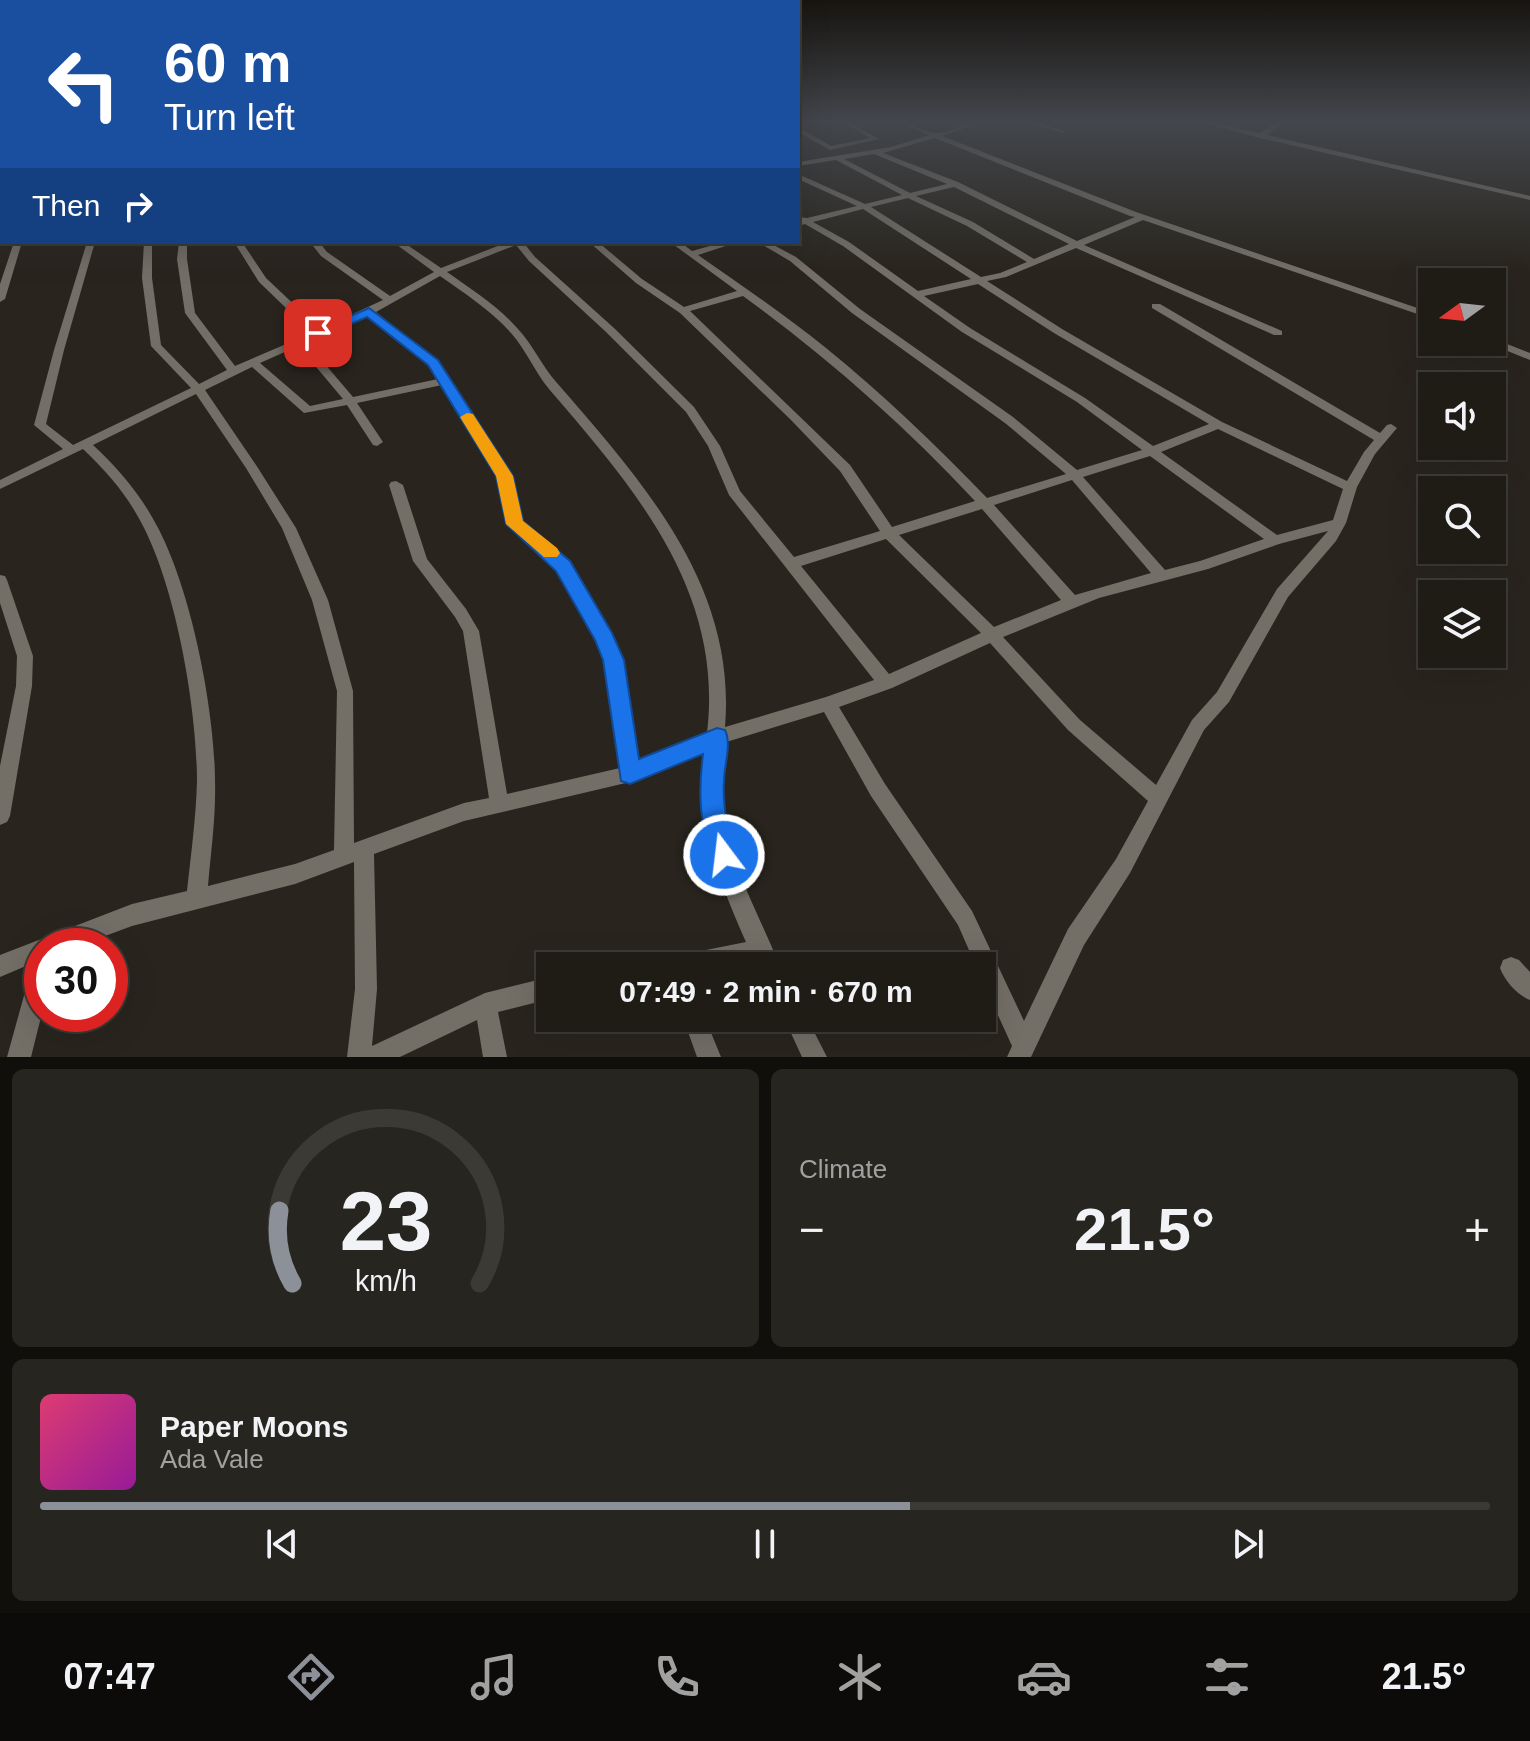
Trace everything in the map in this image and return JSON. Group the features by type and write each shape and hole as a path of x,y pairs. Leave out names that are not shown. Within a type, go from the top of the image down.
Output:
{"street":[{"path":"861,171 970,224 1035,263"},
{"path":"923,171 1075,244 1278,333"},
{"path":"1027,171 1143,217 1418,311"},
{"path":"1414,171 1530,198"},
{"path":"800,177 863,206 1058,331 1218,425 1350,487"},
{"path":"801,220 955,184"},
{"path":"919,294 980,281 1035,263 1143,217"},
{"path":"801,220 846,244 966,330 1081,400 1275,540"},
{"path":"0,299 18,244"},
{"path":"90,244 40,425 115,472 158,542 187,643 206,779 197,898"},
{"path":"148,244 147,278 156,346 199,390 289,528 320,600 345,691 354,853 366,989 359,1057"},
{"path":"183,244 182,259 190,313 234,372"},
{"path":"239,244 248,263 266,285 318,333"},
{"path":"316,244 324,254 390,301"},
{"path":"400,244 442,271 520,335 533,363 611,452 679,548 706,614 717,677 717,737 711,782 714,829 764,952"},
{"path":"486,244 497,249"},
{"path":"0,485 253,362 369,312 442,271 511,244"},
{"path":"519,244 690,410 714,446 734,492 886,683"},
{"path":"595,244 639,281 683,310 845,468 890,534 993,636 1074,725 1159,799"},
{"path":"677,244 841,365 987,503 1072,602"},
{"path":"691,254 727,244"},
{"path":"766,244 793,259 856,311 1009,420 1073,473 1162,576"},
{"path":"0,260 14,258"},
{"path":"683,310 742,293"},
{"path":"1022,1052 1076,937 1123,866 1198,725 1223,697 1282,593 1331,538 1350,487 1370,452 1386,434 1156,306"},
{"path":"369,312 419,350 446,381 505,476 515,524 563,566 605,639 615,669 630,774"},
{"path":"297,343 322,365 353,402 377,442"},
{"path":"1506,347 1530,357"},
{"path":"253,362 308,410 446,381"},
{"path":"792,563 1073,473 1152,451 1218,425"},
{"path":"396,485 420,561 461,613 471,631 499,803"},
{"path":"97,928 132,915 295,874 464,812 630,774 717,737 886,683 1072,602 1133,581 1162,576 1339,523"},
{"path":"0,580 25,656 22,699 0,816"},
{"path":"828,704 878,790 965,918 1022,1052"},
{"path":"0,966 24,956"},
{"path":"1511,968 1530,989"},
{"path":"374,1057 485,1004 536,991"},
{"path":"485,1004 495,1057"},
{"path":"19,1057 26,1032"},
{"path":"699,1032 709,1057"},
{"path":"802,1032 815,1057"}],"slow traffic":[{"path":"467,417 505,476 515,524 550,553"}],"route":[{"path":"318,333 369,312 433,363 505,476 515,524 563,566 605,639 613,660 630,774 717,737 711,782 714,829 724,855"}]}
